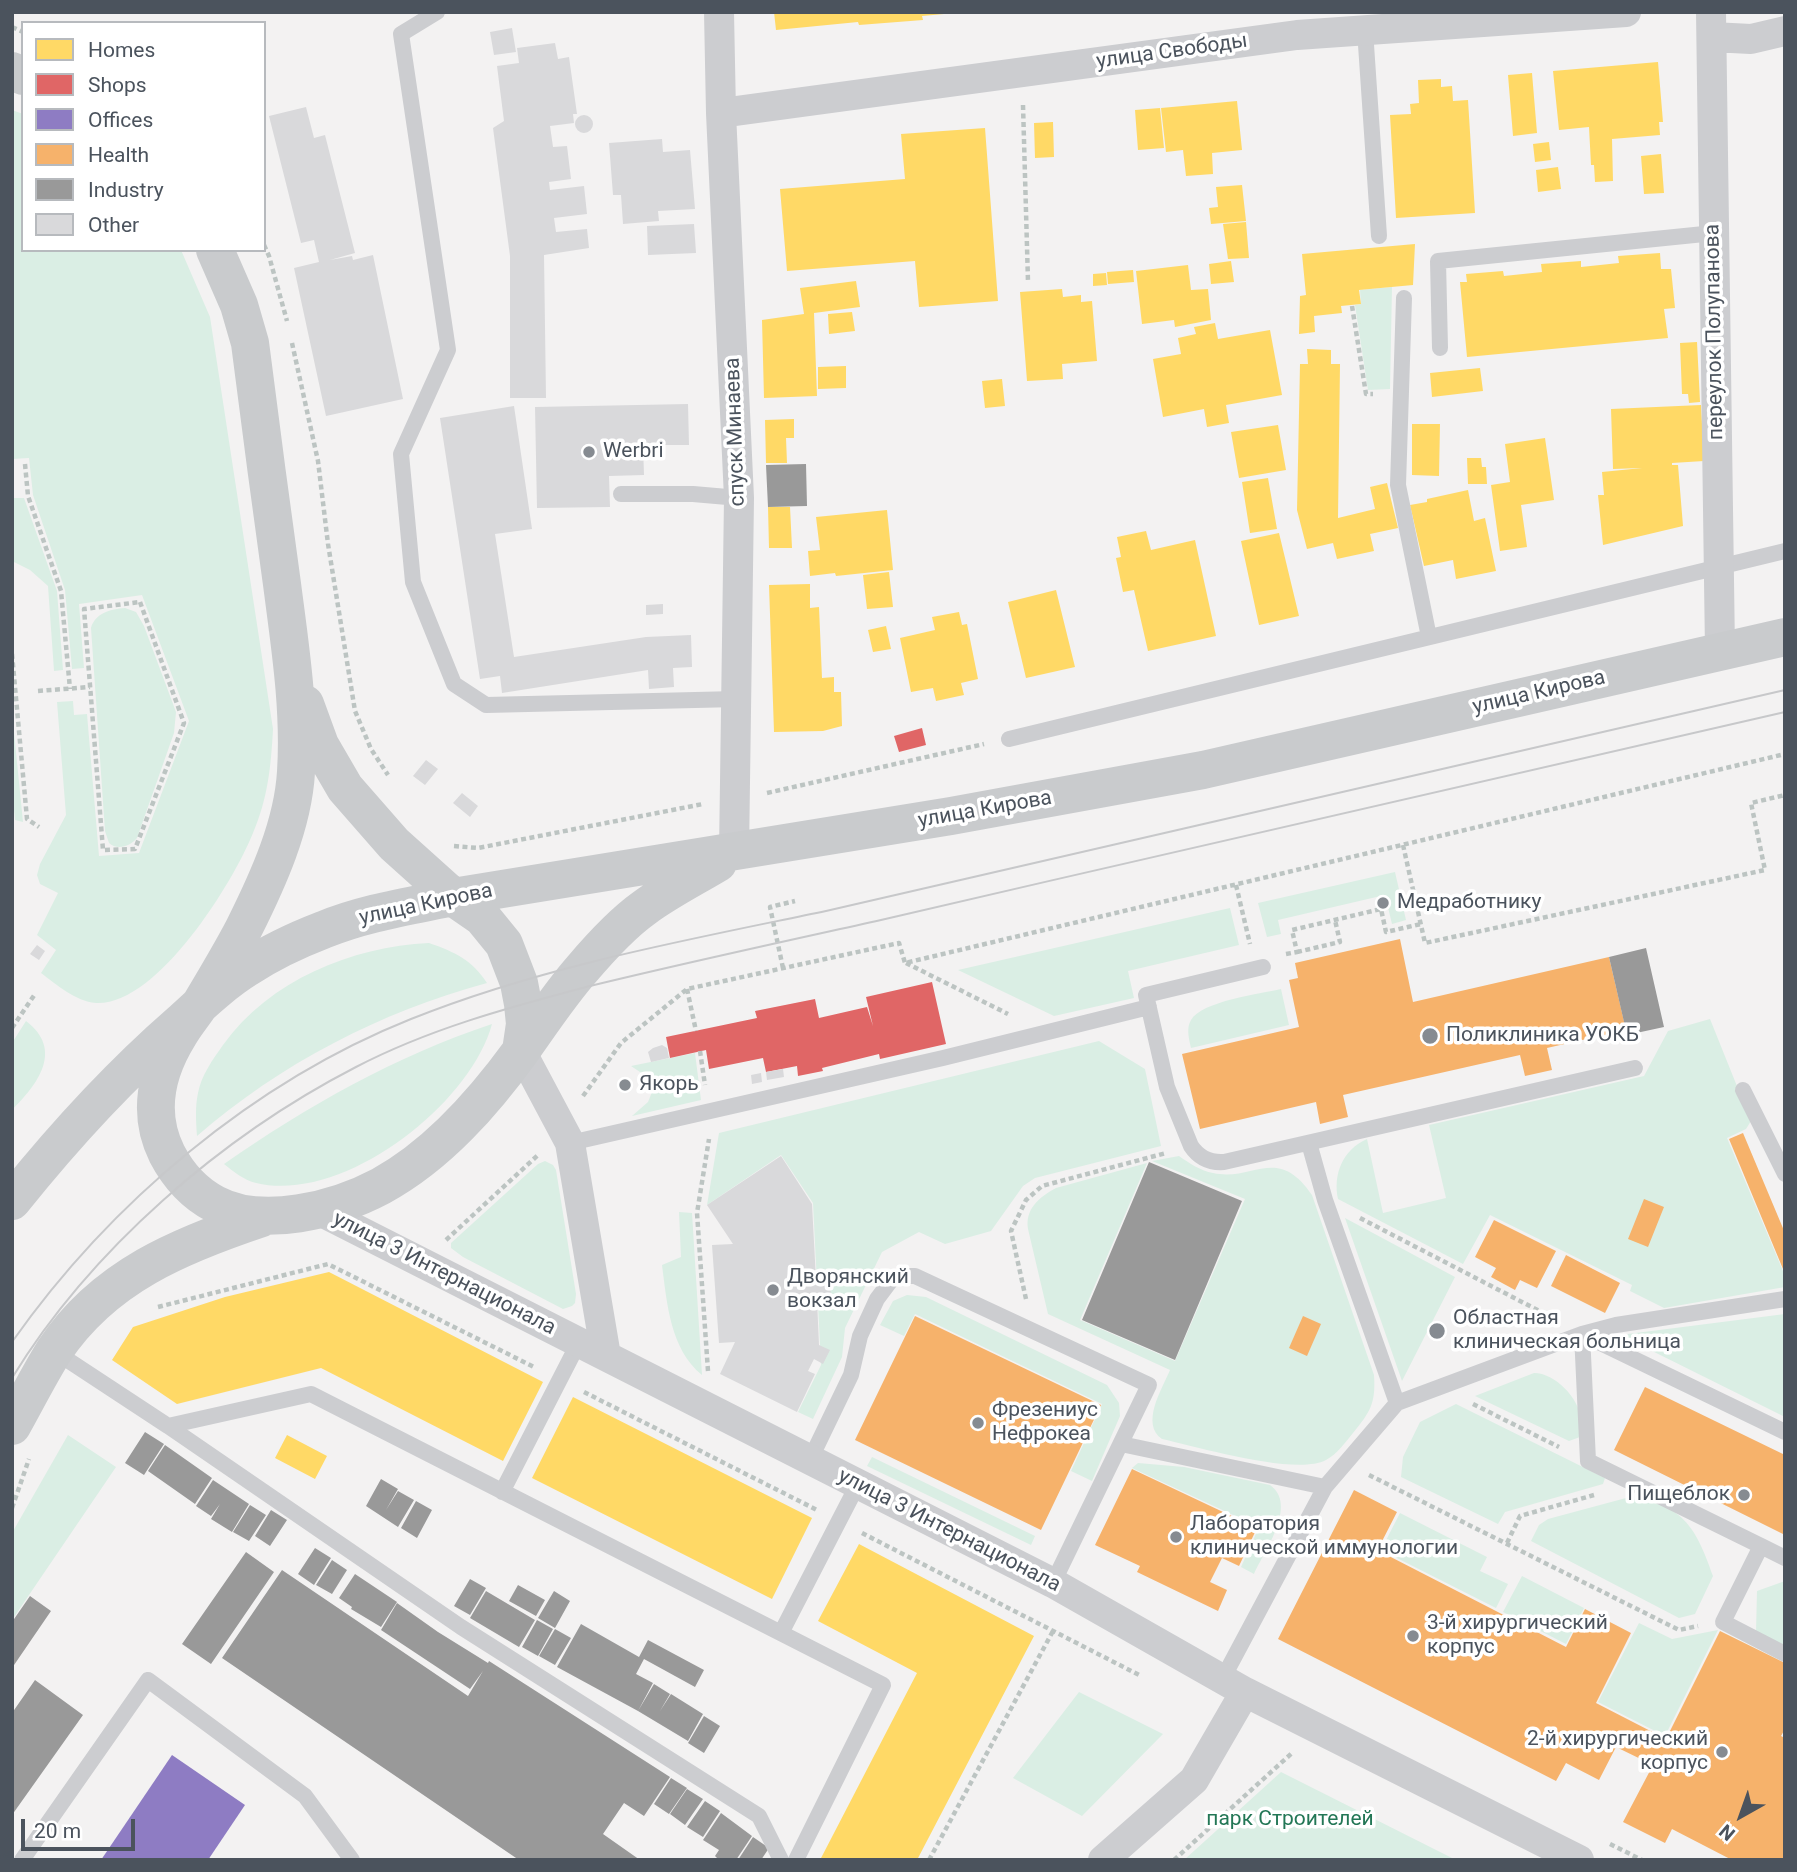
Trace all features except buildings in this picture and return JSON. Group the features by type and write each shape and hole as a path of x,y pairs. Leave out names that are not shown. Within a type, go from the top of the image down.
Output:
{"main road":[{"path":"216,252 239,305 250,342 293,672 296,776 282,838 243,930 178,1036 164,1066 155,1097 156,1122 173,1166 195,1190 233,1213 264,1218"},
{"name":"улица Кирова","path":"199,1005 248,967 281,948 326,929 374,914 453,897 734,853 1203,770 1785,636"},
{"path":"293,672 320,745 345,788 394,844 453,897 482,917 504,944 519,983 523,1004 525,1024 521,1051"},
{"path":"12,1426 54,1351 90,1308 112,1289 141,1269 195,1241 264,1218 345,1201 381,1186 426,1155 462,1122 521,1051 585,965 643,909 734,853"},
{"path":"12,1201 46,1158 132,1065 199,1005"}],"street":[{"name":"спуск Минаева","path":"719,12 721,113 740,498 734,853"},
{"name":"улица Свободы","path":"721,113 1297,35 1626,12"},
{"path":"1711,25 1751,39 1785,31"},
{"name":"переулок Полупанова","path":"1711,25 1720,651"},
{"path":"521,1051 570,1143 606,1356"},
{"name":"улица 3 Интернационала","path":"316,1209 1053,1583 1233,1686 1580,1860"},
{"path":"1103,1860 1194,1780 1233,1686"}],"lane":[{"path":"437,12 401,34 448,349 401,454 413,582 454,684 486,705 737,699"},
{"path":"1365,30 1379,236"},
{"path":"1440,348 1438,261 1714,233"},
{"path":"1404,298 1398,485 1429,637"},
{"path":"621,494 692,494 740,498"},
{"path":"1009,739 1785,551"},
{"path":"1269,962 1146,995 1167,1087 1191,1146 1200,1157 1216,1162 1635,1068"},
{"path":"570,1143 1149,1007"},
{"path":"1744,1090 1785,1174"},
{"path":"1309,1143 1325,1200 1397,1403"},
{"path":"810,1460 851,1375 860,1336 877,1299 892,1279 905,1276 915,1276 1149,1385 1053,1583"},
{"path":"1233,1686 1325,1487 1397,1403 1582,1334 1616,1325 1785,1299"},
{"path":"1582,1334 1785,1432"},
{"path":"1582,1334 1588,1461 1785,1558"},
{"path":"502,1492 579,1342"},
{"path":"54,1351 461,1627 759,1816 781,1860"},
{"path":"168,1426 311,1394 883,1685 796,1860"},
{"path":"1121,1444 1325,1487"},
{"path":"781,1633 858,1484"},
{"path":"1760,1546 1723,1622 1785,1654"},
{"path":"22,1860 148,1680 304,1796 352,1860"}],"path":[{"path":"1020,72 1028,282"},
{"path":"266,249 288,327"},
{"path":"1352,306 1366,394 1401,393"},
{"path":"291,340 318,461 328,544 355,712 371,749 394,784"},
{"path":"25,464 28,496 61,591 70,689"},
{"path":"140,602 184,723 135,849 103,850 90,687 84,609 140,602"},
{"path":"12,654 27,819 39,827"},
{"path":"38,691 90,687"},
{"path":"445,845 478,848 735,798 1009,739"},
{"path":"905,962 1785,754"},
{"path":"1403,845 1425,943 1765,870 1751,803 1785,795"},
{"path":"1236,885 1248,937"},
{"path":"795,901 770,907 783,968 899,943 905,962 1045,1032"},
{"path":"1297,951 1292,930 1381,909 1386,932 1421,924"},
{"path":"1269,962 1297,951 1340,942 1335,920"},
{"path":"687,989 696,1031"},
{"path":"12,1028 35,993"},
{"path":"1033,1331 1012,1231 1026,1200 1042,1186 1191,1146"},
{"path":"1325,1200 1582,1334"},
{"path":"157,1307 328,1264 1053,1631 929,1860"},
{"path":"1437,1387 1588,1461"},
{"path":"1345,1464 1679,1630 1723,1622"},
{"path":"1507,1544 1520,1516 1634,1483"},
{"path":"1174,1860 1319,1729"}],"green space":[{"path":"12,110 21,113 21,252 182,252 210,317 273,729 268,782 262,807 243,855 229,881 211,910 167,964 143,985 119,999 88,1002 74,996 41,973 56,950 37,935 58,893 40,884 37,875 66,815 57,702 73,701 74,715 87,714 99,856 139,853 189,721 142,595 79,604 84,668 72,669 65,590 33,495 29,458 12,459"},
{"path":"1392,287 1390,389 1368,390 1355,305 1361,304 1360,290"},
{"path":"12,498 24,498 57,591 63,670 54,671 48,586 30,570 12,561"},
{"path":"125,608 136,612 144,626 176,712 174,733 137,838 120,847 109,843 105,831 91,628 100,615"},
{"path":"12,712 23,822 15,820 12,790"},
{"path":"1395,872 1406,920 1392,924 1385,895 1278,920 1281,934 1267,937 1258,903"},
{"path":"1230,908 1239,945 1128,971 1134,998 1054,1016 958,970"},
{"path":"429,943 462,958 475,968 487,983 408,1009 333,1043 262,1086 197,1136 197,1098 211,1062 242,1022 264,1002 314,971 342,960 371,951"},
{"path":"1281,989 1289,1025 1191,1048 1189,1026 1197,1013 1219,1003"},
{"path":"1710,1019 1751,1121 1746,1129 1727,1138 1783,1271 1785,1270 1785,1287 1664,1308 1630,1291 1632,1285 1490,1215 1463,1264 1338,1199 1337,1181 1341,1164 1351,1150 1367,1139 1383,1213 1446,1198 1429,1125 1644,1076 1668,1031"},
{"path":"26,1021 44,1043 45,1055 38,1078 12,1110 12,1043"},
{"path":"492,1024 479,1055 458,1086 431,1115 398,1142 363,1163 326,1178 290,1186 252,1182 224,1164 287,1122 353,1084 421,1051"},
{"path":"1099,1041 1145,1069 1161,1146 1035,1178 1023,1186 991,1231 945,1244 919,1232 882,1252 845,1328 842,1357 813,1419 798,1412 821,1365 813,1203 781,1155 707,1205 719,1133"},
{"path":"695,1053 701,1100 632,1116 648,1102 652,1092 646,1076 631,1066"},
{"path":"1179,1156 1200,1169 1213,1173 1241,1173 1265,1168 1288,1171 1312,1195 1374,1375 1373,1401 1368,1413 1341,1448 1326,1460 1293,1465 1246,1458 1162,1439 1156,1433 1153,1416 1158,1396 1170,1370 1048,1314 1028,1229 1029,1215 1034,1204 1056,1188 1147,1163 1080,1320 1175,1361 1245,1199 1152,1161"},
{"path":"545,1161 556,1170 576,1294 575,1303 563,1309 463,1257 451,1248 451,1243 538,1164"},
{"path":"679,1212 692,1213 702,1375 691,1364 677,1339 666,1295 662,1265 681,1257"},
{"path":"1345,1218 1455,1277 1402,1381"},
{"path":"907,1295 926,1297 1107,1385 1119,1403 1120,1416 1092,1481 1071,1471 1102,1404 915,1314 904,1336 880,1325 893,1301"},
{"path":"1785,1314 1785,1417 1620,1335"},
{"path":"1534,1373 1550,1377 1571,1395 1579,1411 1580,1437 1569,1441 1475,1396"},
{"path":"1456,1404 1605,1478 1603,1484 1505,1512 1498,1524 1401,1477 1403,1457 1420,1422"},
{"path":"68,1435 116,1467 12,1620 12,1533"},
{"path":"872,1457 1035,1536 1031,1545 867,1466"},
{"path":"1138,1463 1184,1467 1270,1485 1278,1494 1280,1516 1277,1528 1254,1574 1241,1567 1259,1527 1132,1468"},
{"path":"1626,1498 1661,1505 1684,1520 1693,1531 1713,1576 1695,1614 1679,1618 1531,1541 1539,1525 1548,1519"},
{"path":"1400,1513 1487,1557 1480,1571 1508,1584 1496,1608 1381,1550"},
{"path":"1522,1576 1584,1608 1566,1644 1503,1612"},
{"path":"1785,1581 1785,1647 1756,1632 1757,1591"},
{"path":"1639,1623 1672,1639 1718,1630 1665,1736 1598,1702"},
{"path":"1079,1692 1163,1734 1082,1816 1013,1778"},
{"name":"парк Строителей","path":"1281,1772 1456,1860 1184,1860"}],"tram line":[{"path":"12,1342 93,1242 140,1195 189,1152 241,1112 296,1076 353,1045 461,1000 616,956 826,911 1785,690"},
{"path":"12,1378 44,1330 80,1285 120,1241 163,1200 209,1162 306,1095 356,1067 412,1041 527,1003 623,978 1785,712"}],"place":[{"name":"Werbri","path":"589,452"},
{"name":"Медработнику","path":"1383,903"},
{"name":"Поликлиника УОКБ","path":"1430,1036"},
{"name":"Якорь","path":"625,1085"},
{"name":"Дворянский вокзал","path":"773,1290"},
{"name":"Областная клиническая больница","path":"1437,1331"},
{"name":"Фрезениус Нефрокеа","path":"978,1423"},
{"name":"Пищеблок","path":"1744,1495"},
{"name":"Лаборатория клинической иммунологии","path":"1176,1537"},
{"name":"3-й хирургический корпус","path":"1413,1636"},
{"name":"2-й хирургический корпус","path":"1722,1752"}]}
